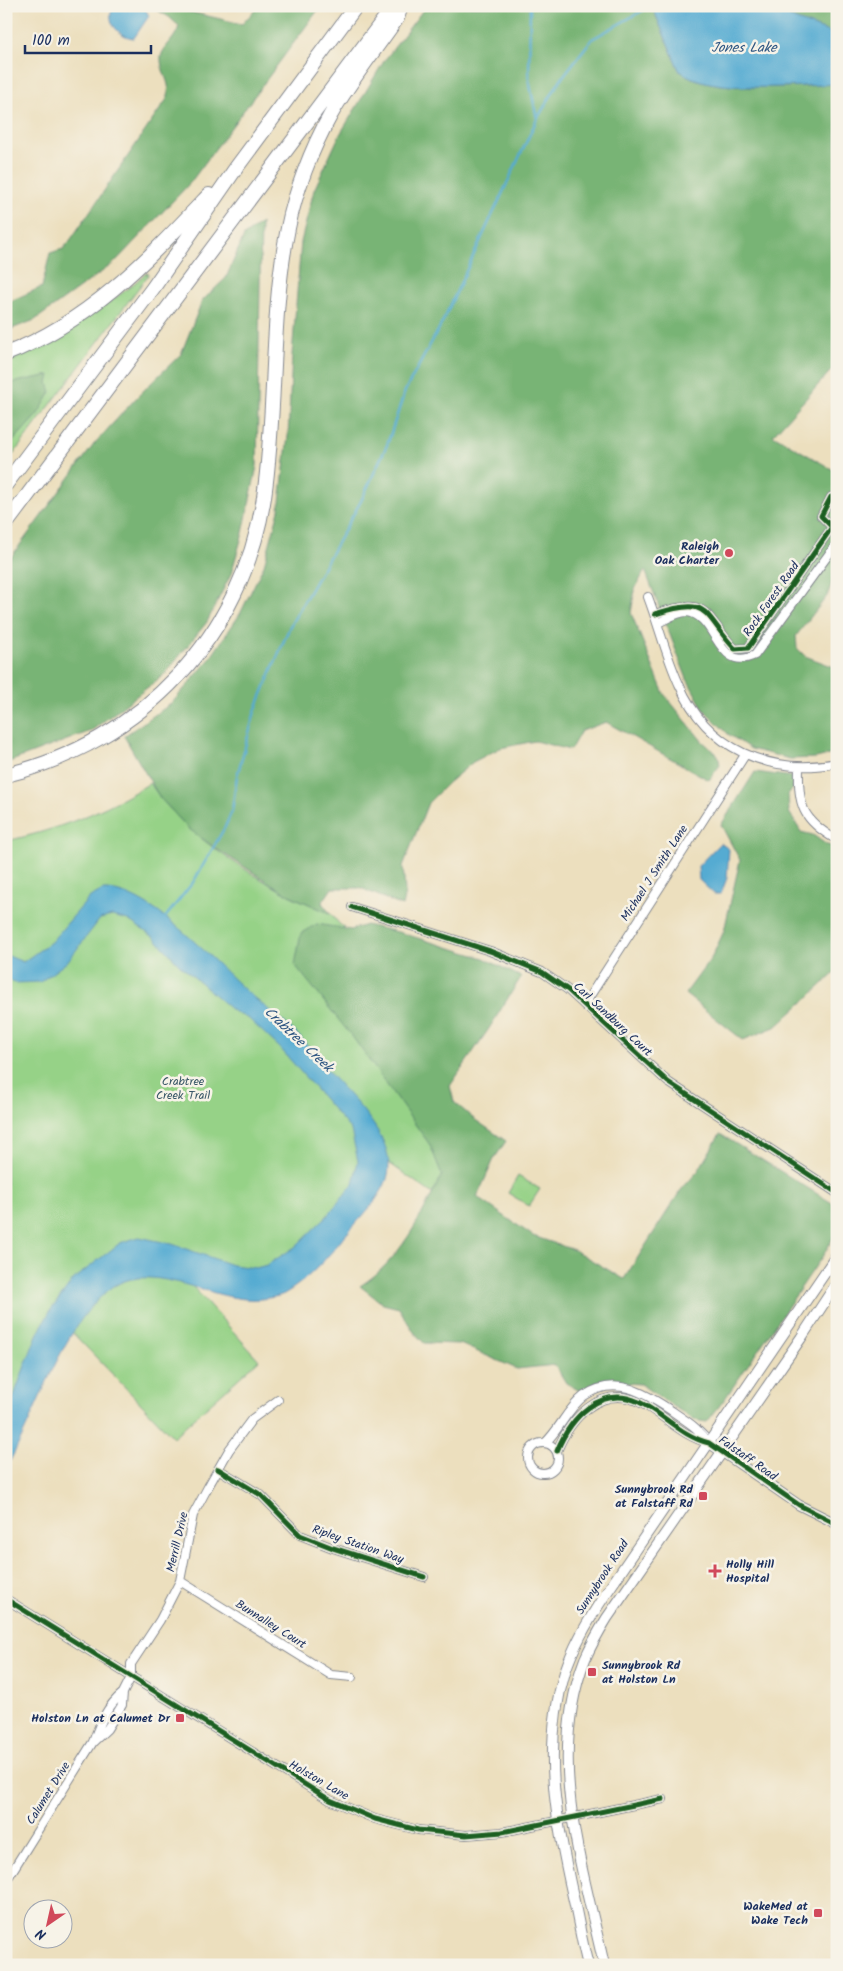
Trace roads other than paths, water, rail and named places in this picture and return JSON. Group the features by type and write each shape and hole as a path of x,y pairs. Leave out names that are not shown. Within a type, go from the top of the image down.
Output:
{"highway":[{"path":"6,484 153,288 236,168 356,6"},
{"path":"6,524 394,6"},
{"path":"6,775 28,770 70,754 111,732 157,698 186,668 211,635 230,603 248,564 257,532 267,476 280,282 288,226 302,180 329,117 397,18 402,6"},
{"path":"6,354 67,324 110,293 144,263 236,168"}],"main road":[{"name":"Sunnybrook Road","path":"588,1965 557,1820 552,1755 556,1712 565,1673 574,1648 622,1569 837,1255"},
{"path":"604,1965 572,1817 567,1778 569,1727 572,1707 586,1658 606,1618 837,1283"}],"street":[{"name":"Rock Forest Road","path":"654,614 688,605 699,608 708,614 735,649 748,648 832,526 821,516 831,497 837,496"},
{"name":"Rock Forest Road","path":"658,623 678,613 689,612 702,620 723,650 734,658 746,660 755,655 837,543"},
{"path":"648,597 679,685 687,700 709,728 745,756 761,762 799,767 837,763"},
{"name":"Michael J Smith Lane","path":"584,1004 745,756"},
{"path":"799,767 798,797 805,815 820,830 837,840"},
{"name":"Carl Sandburg Court","path":"352,907 517,960 542,972 568,990 668,1082 837,1193"},
{"name":"Falstaff Road","path":"709,1443 693,1439 639,1402 614,1398 587,1407 574,1422 556,1451 558,1461 552,1470 543,1473 533,1469 528,1459 530,1451 536,1445 545,1443 571,1408 585,1396 600,1388 617,1386 633,1388 650,1396 699,1430 709,1443 798,1505 837,1524"},
{"name":"Merrill Drive","path":"131,1677 132,1664 160,1620 180,1581 193,1515 218,1470 252,1419 278,1400"},
{"path":"545,1443 556,1451"},
{"name":"Ripley Station Way","path":"218,1470 261,1495 300,1535 333,1548 424,1577"},
{"name":"Bunnalley Court","path":"180,1581 331,1675 352,1678"},
{"name":"Holston Lane","path":"6,1599 330,1800 375,1819 418,1830 466,1835 502,1832 663,1799"},
{"name":"Calumet Drive","path":"6,1881 93,1742 100,1723 114,1701 123,1693 131,1677"}],"water":[{"path":"114,6 144,6 149,16 134,38 123,35 115,27 111,17"},
{"name":"Jones Lake","path":"652,6 775,6 794,19 837,35 837,84 754,87 710,83 692,78 679,70"},
{"path":"720,843 729,849 727,878 721,894 714,894 699,880 698,866"},
{"name":"Crabtree Creek","path":"103,890 121,893 140,901 160,913 298,1035 362,1110 381,1136 387,1150 389,1165 387,1179 374,1202 324,1260 309,1276 282,1295 261,1299 243,1299 166,1280 148,1278 130,1279 114,1286 96,1301 80,1321 52,1370 6,1468 6,1418 37,1335 50,1311 74,1279 120,1243 139,1237 172,1244 232,1265 256,1268 267,1265 295,1247 327,1216 353,1184 358,1161 351,1130 280,1048 249,1019 233,1011 180,965 154,937 128,920 112,916 100,919 67,962 40,982 15,983 6,979 6,955 23,962 51,942 90,897"}],"waterway":[{"path":"530,6 529,80 537,119"},
{"path":"164,919 194,881 225,827 232,811 237,776 255,711 290,626 361,501 387,445 405,391 442,323 537,119 561,79 592,39 651,6"}],"place":[{"name":"Raleigh Oak Charter","path":"729,553"},
{"name":"Sunnybrook Rd at Falstaff Rd","path":"703,1496"},
{"name":"Holly Hill Hospital","path":"715,1571"},
{"name":"Sunnybrook Rd at Holston Ln","path":"592,1672"},
{"name":"Holston Ln at Calumet Dr","path":"180,1718"},
{"name":"WakeMed at Wake Tech","path":"818,1913"}],"park label":[{"name":"Crabtree Creek Trail","path":"183,1088"}]}
